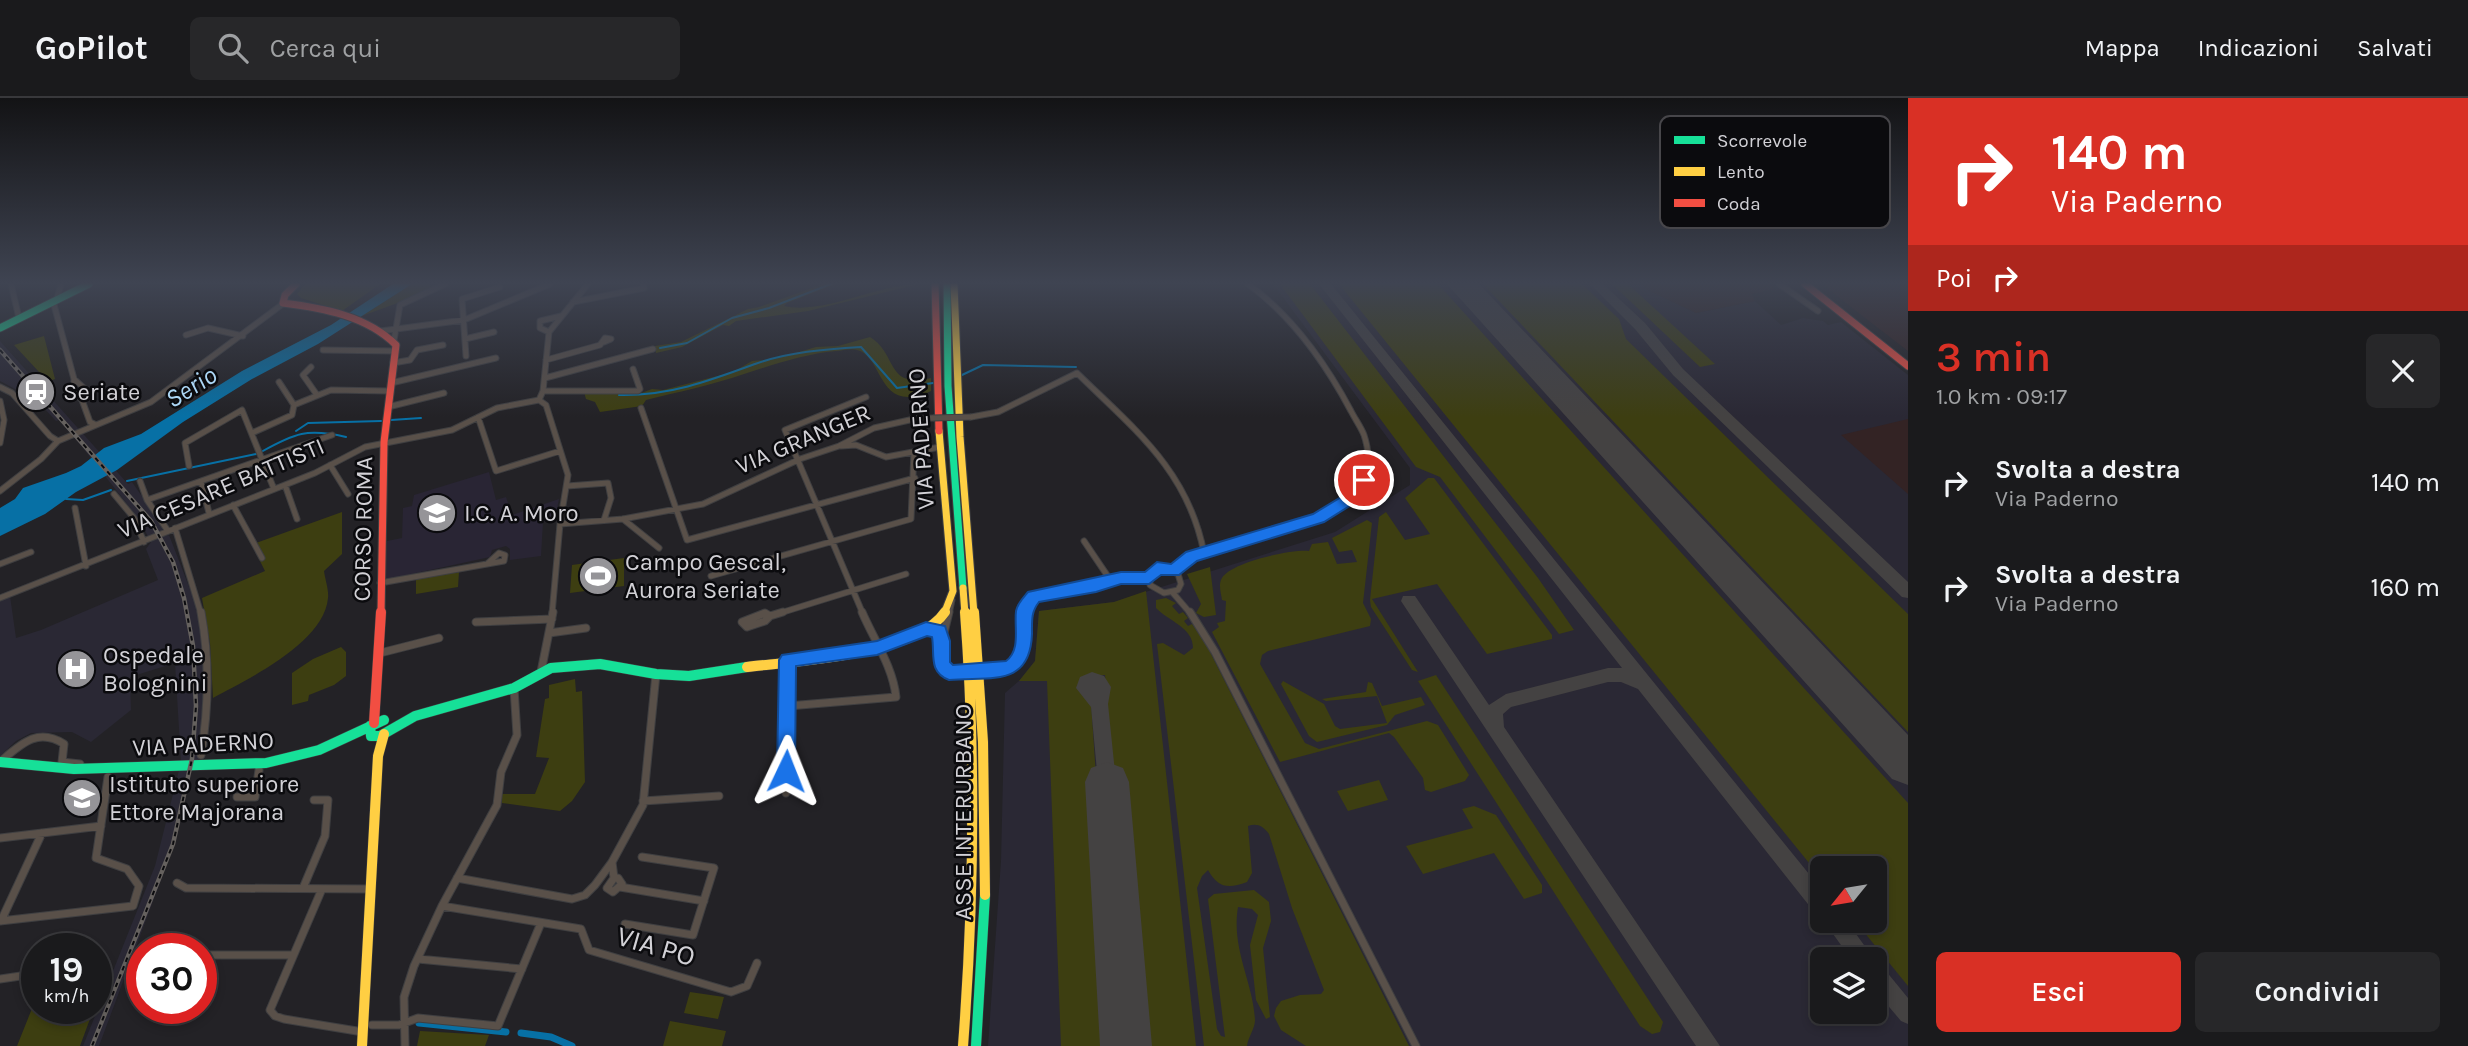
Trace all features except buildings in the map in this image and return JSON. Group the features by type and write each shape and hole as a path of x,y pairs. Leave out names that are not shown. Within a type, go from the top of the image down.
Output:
{"main road":[{"path":"374,328 390,338 395,351"},
{"name":"VIA PADERNO","path":"934,328 940,447 953,591 941,622"},
{"name":"ASSE INTERURBANO","path":"946,328 945,354 972,733 970,960 963,1046"},
{"name":"ASSE INTERURBANO","path":"955,328 956,377 985,760 984,909 976,1046"},
{"path":"1861,328 1908,366"},
{"path":"1871,328 1908,357"},
{"path":"383,332 396,333"},
{"name":"CORSO ROMA","path":"378,756 372,731 378,696 380,653 384,442 396,333"},
{"path":"372,731 514,688 541,672 560,666 600,664 656,674 690,676 877,648 941,622"},
{"name":"CORSO ROMA","path":"362,1046 378,756 386,726 378,696"},
{"path":"372,731 386,726"},
{"name":"VIA PADERNO","path":"2,763 74,769 266,763 307,754 372,731"}],"street":[{"path":"62,328 76,383 90,422 94,424"},
{"path":"186,335 207,328"},
{"path":"209,328 243,336"},
{"path":"0,491 41,459 58,441 151,402 252,328"},
{"path":"397,328 396,333 421,328"},
{"path":"464,328 466,356"},
{"path":"541,328 549,332"},
{"path":"541,672 552,619 560,524 568,475 547,405 539,400 543,391 549,332 552,328"},
{"name":"VIA PADERNO","path":"941,622 941,664 949,672 1010,668 1019,660 1023,648 1024,609 1034,596 1121,578 1149,578 1157,568 1174,570 1186,559 1300,525 1331,512 1359,491 1368,471 1368,444 1352,409 1293,328"},
{"path":"465,340 494,332"},
{"path":"546,360 604,342"},
{"path":"393,363 413,358 417,350 443,345"},
{"path":"544,378 653,349"},
{"path":"323,350 395,351"},
{"path":"295,405 331,390 391,387 496,358"},
{"path":"311,367 303,375 317,395"},
{"path":"543,391 638,391 633,369"},
{"name":"VIA GRANGER","path":"560,524 623,519 704,504 800,459 839,446 874,428 914,419 986,415 1012,406 1077,373 1156,452 1183,485 1202,538 1204,553"},
{"path":"252,433 295,413 295,405 279,382"},
{"path":"76,383 73,391 76,396 83,397"},
{"path":"0,387 12,393 50,436 58,441"},
{"path":"388,407 444,393"},
{"path":"788,706 896,697 894,678 877,648 800,459 785,430 866,397"},
{"name":"VIA CESARE BATTISTI","path":"0,598 285,485 354,452 384,442 452,430 497,408 539,400"},
{"path":"0,401 4,420 1,443"},
{"path":"641,408 687,540 915,478"},
{"path":"189,466 185,443 242,410 274,489"},
{"path":"478,417 496,471 559,451"},
{"path":"147,500 201,481 262,454 332,435"},
{"path":"839,446 856,445 881,457 940,447"},
{"path":"711,576 911,519 915,478 914,452"},
{"path":"330,465 348,494"},
{"path":"140,481 147,500 171,529 198,596 209,700 201,755"},
{"path":"201,481 209,513"},
{"path":"567,486 608,483 611,498 604,520"},
{"path":"285,485 297,519"},
{"path":"114,494 134,518 144,542"},
{"path":"233,505 262,558"},
{"path":"75,508 86,566"},
{"path":"623,519 659,548"},
{"path":"1084,541 1111,581"},
{"path":"0,564 31,552"},
{"path":"380,583 487,564"},
{"path":"1173,593 1182,581 1174,570"},
{"path":"769,616 906,575"},
{"path":"1149,578 1150,585 1156,590 1173,593 1191,613 1216,652 1416,1046"},
{"path":"476,622 552,619"},
{"name":"VIA PADERNO","path":"941,622 942,641"},
{"path":"549,633 586,628"},
{"path":"380,653 439,638"},
{"path":"786,793 788,660"},
{"path":"457,878 572,899 585,895 612,862 643,801 656,674"},
{"path":"405,1046 404,997 418,959 442,906 497,805 501,772 517,735 514,688"},
{"name":"VIA PADERNO","path":"2,763 19,743 31,737 44,736 60,739 64,744 62,762 102,768"},
{"path":"237,797 255,797 259,770"},
{"path":"1,921 133,906 139,886 127,869 96,858 107,777"},
{"path":"643,801 719,796"},
{"path":"303,888 325,836 328,800 314,800"},
{"path":"0,838 101,826"},
{"path":"1,921 42,833"},
{"path":"625,924 694,935 714,868 642,857"},
{"path":"612,862 614,878 607,884 609,891 617,891 621,887 704,901"},
{"path":"177,883 186,888 371,890"},
{"path":"322,889 270,1006 271,1014 311,1024 363,1031"},
{"name":"VIA PO","path":"442,906 581,929 589,950 732,992 747,986 757,963"},
{"path":"372,1025 418,1018 498,1026 541,923"},
{"path":"217,955 292,955"},
{"path":"418,959 522,969"},
{"path":"0,979 21,976"}],"shaded area":[{"path":"709,328 717,328 682,347 656,353 655,346 681,342"},
{"path":"1306,328 1849,328 1908,375 1908,1046 988,1046 1001,861 1005,693 1035,661 1039,611 1114,602 1335,532 1410,485 1410,468"},
{"path":"1313,328 1344,328 1538,578 1574,630 1559,634 1440,477 1416,467"},
{"path":"1375,328 1478,328 1908,803 1908,986 1887,960 1887,947 1876,947 1865,933 1887,933 1887,856 1810,856 1810,864"},
{"path":"1525,328 1622,328 1626,339 1908,614 1908,732"},
{"path":"1659,328 1676,328 1715,364 1700,367"},
{"path":"1878,328 1908,328 1908,351"},
{"path":"44,336 55,379 44,383 40,373 14,345"},
{"path":"870,337 879,344 894,368 906,379 931,378 931,391 913,397 900,396 891,391 866,355 852,349 790,360 720,382 646,400 642,406 600,412 595,402 586,399 584,392 636,395 652,389 663,390 733,372 752,361 775,359 816,347 838,346"},
{"path":"0,341 128,484 132,482 164,528 162,530 165,536 169,535 195,602 204,646 206,699 198,761 193,762 175,842 141,933 128,933 155,866 181,762 175,663 130,677 131,710 91,742 72,732 31,733 16,741 0,756 0,600 10,596 16,638 41,630 158,580 146,549 151,542 138,518 59,420 56,421 41,405 34,408 17,390 0,381"},
{"path":"1908,419 1908,494 1841,435"},
{"path":"489,472 496,500 506,497 512,515 559,499 555,519 543,522 541,556 510,560 510,549 506,546 492,550 490,557 384,580 387,541 402,538 403,508 412,506 414,495"},
{"path":"1428,478 1434,478 1552,635 1552,639 1487,654 1437,584 1372,599 1418,672 1412,670 1371,607 1370,600 1379,517 1386,512 1405,540 1430,534 1405,498"},
{"path":"342,512 342,554 324,571 328,598 323,614 313,630 282,658 213,698 210,643 202,598 265,571 259,559 264,557 256,543"},
{"path":"1367,520 1372,523 1363,603 1371,619 1370,626 1268,651 1262,655 1260,664 1305,743 1319,749 1427,721 1438,725 1469,775 1465,781 1431,792 1425,790 1423,778 1389,733 1280,762 1212,632 1219,627 1217,623 1225,621 1226,601 1222,600 1220,586 1222,578 1228,572 1262,558 1309,551 1312,544 1328,542 1337,564 1357,562 1352,550 1339,552 1332,538"},
{"name":"Campo Gescal, Aurora Seriate","path":"624,558 624,586 570,593 572,565"},
{"path":"1210,567 1216,615 1204,617 1196,613 1201,604 1187,574"},
{"path":"459,572 458,587 416,594 416,579"},
{"path":"1146,591 1196,1046 1135,1046 1105,675 1086,676 1080,679 1077,688 1091,702 1114,1046 1061,1046 1047,681 1019,681 1035,661 1039,611 1114,602"},
{"path":"1166,598 1176,603 1172,606 1179,614 1183,612 1188,618 1184,621 1188,626 1192,624 1207,646 1409,1046 1306,1046 1281,1030 1274,1016 1281,1001 1300,995 1321,994 1324,990 1292,908 1269,834 1262,827 1254,825 1248,826 1252,873 1247,882 1234,886 1220,884 1208,870 1197,888 1217,1029 1221,1036 1225,1037 1208,899 1214,894 1254,890 1269,902 1271,921 1263,948 1270,1017 1266,1019 1256,1000 1250,945 1258,915 1252,909 1238,907 1237,937 1251,992 1255,1023 1247,1046 1204,1046 1157,644 1163,643 1184,655 1193,648 1189,635 1156,608 1156,600"},
{"path":"341,647 346,652 346,676 334,685 309,695 308,701 292,705 292,673 313,659"},
{"path":"1436,675 1663,1022 1660,1032 1652,1034 1640,1026 1418,681"},
{"path":"575,679 576,692 582,691 585,782 572,801 560,811 502,803 502,794 535,794 549,758 536,757 545,699 549,698 549,685"},
{"path":"1283,681 1324,704 1335,726 1340,729 1387,723 1377,696 1326,701 1322,699 1366,692 1368,682 1372,683 1382,706 1421,697 1425,705 1395,715 1387,725 1317,742 1309,736 1281,684"},
{"path":"1379,780 1388,800 1348,811 1337,791"},
{"path":"1474,806 1496,815 1542,885 1542,893 1524,899 1494,853 1423,874 1406,846 1473,828 1462,809"},
{"path":"126,938 126,974 112,1011 112,974"},
{"path":"690,992 724,997 718,1019 684,1013"},
{"path":"670,1021 726,1031 722,1046 663,1046"},
{"path":"26,1024 88,1024 80,1046 17,1046"},
{"path":"92,1024 107,1024 99,1046 83,1046"},
{"path":"420,1031 489,1035 485,1046 417,1046"}],"water":[{"path":"325,328 343,328 252,379 183,422 117,470 76,492 45,514 0,536 0,508 15,499 23,488 66,473 81,466 104,448 141,434 242,371"}],"waterway":[{"path":"660,348 687,343 714,328"},
{"path":"619,395 672,390 794,354 861,347 897,388 933,383"},
{"path":"962,375 983,365 1076,367"},
{"path":"391,420 421,418"},
{"path":"296,431 308,423 381,421"},
{"path":"261,452 283,440 302,434 321,433 346,437"},
{"path":"127,481 256,454"},
{"path":"66,499 83,500 111,490"},
{"path":"419,1023 506,1032"},
{"path":"521,1033 551,1037 572,1046"}],"taxiway":[{"path":"1360,328 1810,891"},
{"path":"1642,328 1678,372 1908,592"},
{"path":"1409,601 1709,1046"},
{"path":"1495,727 1494,711 1506,701 1608,675 1622,675 1638,682"},
{"path":"1092,679 1098,681 1102,687 1099,704 1085,688 1086,682 1092,679"},
{"path":"1099,704 1107,782"},
{"path":"1843,933 1854,947"},
{"path":"1887,988 1908,1014"}],"runway":[{"path":"1503,328 1908,765"},
{"path":"1107,782 1126,1046"}],"railway":[{"path":"0,350 151,521 173,562 184,598 193,646 196,706 192,759 173,844 92,1046"}],"traffic: fast":[{"path":"947,328 948,386 963,588"},
{"path":"370,726 371,736 380,736 415,716 514,688 551,668 600,664 656,674 689,676 747,667"},
{"path":"0,762 74,769 266,763 319,750 384,720"},
{"path":"976,1046 985,895"}],"traffic: slow":[{"path":"955,328 960,437 983,742 985,895"},
{"path":"747,667 871,649 917,634 942,617 953,591 939,431"},
{"path":"963,588 973,817 963,1046"},
{"path":"362,1046 378,756 384,734"}],"traffic: jam":[{"path":"374,328 396,345 384,442 380,653 374,723"},
{"path":"935,328 939,431"},
{"path":"1861,328 1908,366"}],"place":[{"name":"Seriate","path":"36,392"},
{"name":"I.C. A. Moro","path":"437,513"},
{"name":"Campo Gescal, Aurora Seriate","path":"598,576"},
{"name":"Ospedale Bolognini","path":"76,669"},
{"name":"Istituto superiore Ettore Majorana","path":"82,798"}],"route":[{"path":"786,771 788,660 877,648 926,629 939,631 942,641 941,664 949,672 1010,668 1019,660 1023,648 1024,609 1034,596 1121,578 1149,578 1153,570 1162,567 1174,570 1192,556 1318,518 1351,498 1359,491 1364,480"}],"water label":[{"name":"Serio","path":"191,387"}]}
